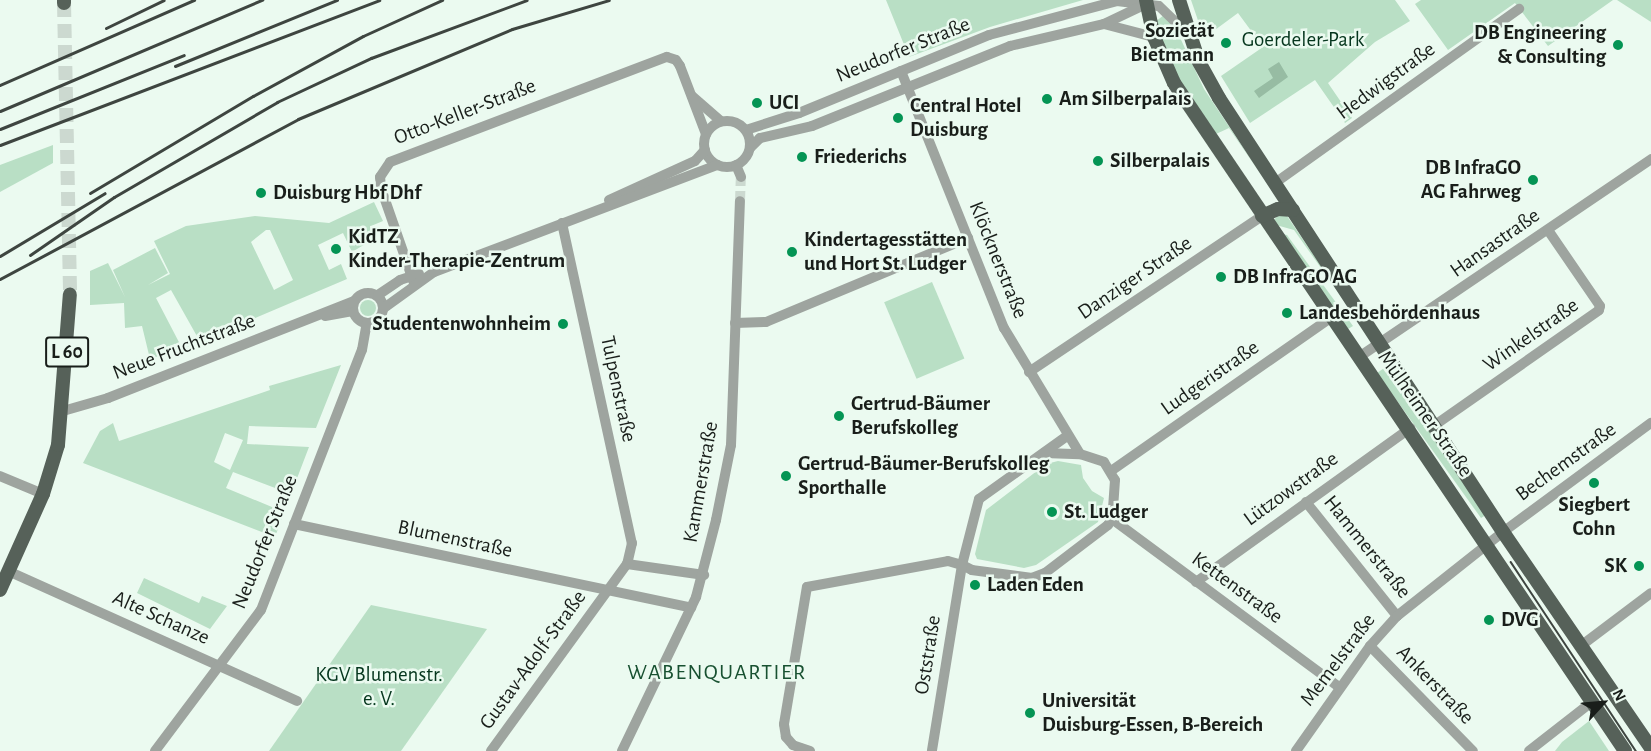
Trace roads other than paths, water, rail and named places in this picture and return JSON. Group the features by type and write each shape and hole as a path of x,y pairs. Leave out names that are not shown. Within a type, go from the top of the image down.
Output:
{"main road":[{"name":"Mülheimer Straße","path":"1179,0 1188,36 1219,98 1381,341 1503,531 1651,748"},
{"name":"Mülheimer Straße","path":"1149,1 1154,37 1174,83 1262,216 1410,428 1625,751"},
{"path":"1262,216 1278,209 1293,210"},
{"name":"L 60","path":"0,590 43,494 58,445 63,411 70,294"}],"street":[{"name":"Neudorfer Straße","path":"746,130 799,113 998,33 1117,1 1149,1"},
{"path":"1149,1 1169,12 1188,36"},
{"name":"Neudorfer Straße","path":"750,148 760,138 812,126 1026,40 1104,24 1149,1"},
{"name":"Hedwigstraße","path":"1275,183 1519,9"},
{"name":"Neudorfer Straße","path":"1104,24 1154,37"},
{"name":"Otto-Keller-Straße","path":"413,279 381,188 380,177 390,162 667,57 676,60 692,96"},
{"name":"Klöcknerstraße","path":"901,71 1004,328 1067,436 1080,454"},
{"path":"692,96 721,122"},
{"path":"591,211 635,186 695,161 705,150 706,134 692,96"},
{"path":"706,134 721,122 735,122 746,130 750,148 736,165"},
{"path":"705,150 717,165"},
{"name":"Hansastraße","path":"1359,357 1651,159"},
{"path":"413,279 384,308 380,318 367,323 358,319 354,306 365,293 378,296 413,279 591,211 717,165 736,165"},
{"path":"736,165 741,177"},
{"name":"Kammerstraße","path":"622,751 691,608 704,575 731,445 740,201"},
{"name":"Danziger Straße","path":"1029,372 1262,216"},
{"name":"Tulpenstraße","path":"562,223 632,543 627,564"},
{"name":"Winkelstraße","path":"1435,425 1599,310 1600,306 1548,230"},
{"path":"735,323 766,322 968,238"},
{"path":"378,296 384,308"},
{"name":"Neue Fruchtstraße","path":"63,411 319,316 354,306"},
{"name":"Ludgeristraße","path":"1111,471 1332,317"},
{"name":"Neudorfer Straße","path":"155,751 261,610 362,350 367,323"},
{"name":"Bechemstraße","path":"1503,531 1651,423"},
{"name":"Lützowstraße","path":"1196,582 1410,428"},
{"name":"Oststraße","path":"932,751 962,565 979,499 1067,436"},
{"path":"810,751 793,745 786,737 784,724 807,587 948,561 972,570 1032,578 1094,537 1112,519 1116,492 1111,471 1095,457 1080,454 1044,453"},
{"path":"0,476 43,494"},
{"name":"Hammerstraße","path":"1306,502 1397,616"},
{"name":"Kettenstraße","path":"1112,519 1339,687"},
{"name":"Blumenstraße","path":"294,524 607,593 691,608"},
{"name":"Memelstraße","path":"1296,751 1339,687 1370,646 1397,616 1503,531"},
{"path":"607,593 627,564 704,575"},
{"name":"Alte Schanze","path":"8,571 297,701"},
{"name":"Gustav-Adolf-Straße","path":"491,751 607,593"},
{"path":"1582,645 1651,593"},
{"name":"Ankerstraße","path":"1370,646 1473,751"},
{"path":"1529,751 1593,701"}],"tunnel":[{"path":"64,3 70,294"},
{"path":"740,201 741,177"}],"tram line":[{"path":"1511,562 1636,751"}],"railway":[{"path":"106,28 164,0"},
{"path":"0,85 194,0"},
{"path":"0,111 262,0"},
{"path":"175,66 337,0"},
{"path":"0,145 379,0"},
{"path":"90,193 253,96 363,36 442,0"},
{"path":"30,255 114,197 277,102 371,58 527,0"},
{"path":"0,279 298,119 512,29 609,0"},
{"path":"0,129 184,55"},
{"path":"0,256 105,193"}],"place":[{"name":"Sozietät Bietmann","path":"1226,43"},
{"name":"DB Engineering & Consulting","path":"1618,45"},
{"name":"Am Silberpalais","path":"1047,99"},
{"name":"UCI","path":"757,103"},
{"name":"Central Hotel Duisburg","path":"898,118"},
{"name":"Friederichs","path":"802,157"},
{"name":"Silberpalais","path":"1098,161"},
{"name":"DB InfraGO AG Fahrweg","path":"1533,180"},
{"name":"Duisburg Hbf Dhf","path":"261,193"},
{"name":"KidTZ Kinder-Therapie-Zentrum","path":"336,249"},
{"name":"Kindertagesstätten und Hort St. Ludger","path":"792,252"},
{"name":"DB InfraGO AG","path":"1221,277"},
{"name":"Landesbehördenhaus","path":"1287,313"},
{"name":"Studentenwohnheim","path":"563,324"},
{"name":"Gertrud-Bäumer Berufskolleg","path":"839,416"},
{"name":"Gertrud-Bäumer-Berufskolleg Sporthalle","path":"786,476"},
{"name":"Siegbert Cohn","path":"1594,483"},
{"name":"St. Ludger","path":"1052,512"},
{"name":"SK","path":"1639,566"},
{"name":"Laden Eden","path":"975,585"},
{"name":"DVG","path":"1489,620"},
{"name":"Universität Duisburg-Essen, B-Bereich","path":"1030,713"}],"district":[{"name":"WABENQUARTIER","path":"717,673"}],"park label":[{"name":"Goerdeler-Park","path":"1303,40"},
{"name":"KGV Blumenstr. e. V.","path":"379,687"}]}
